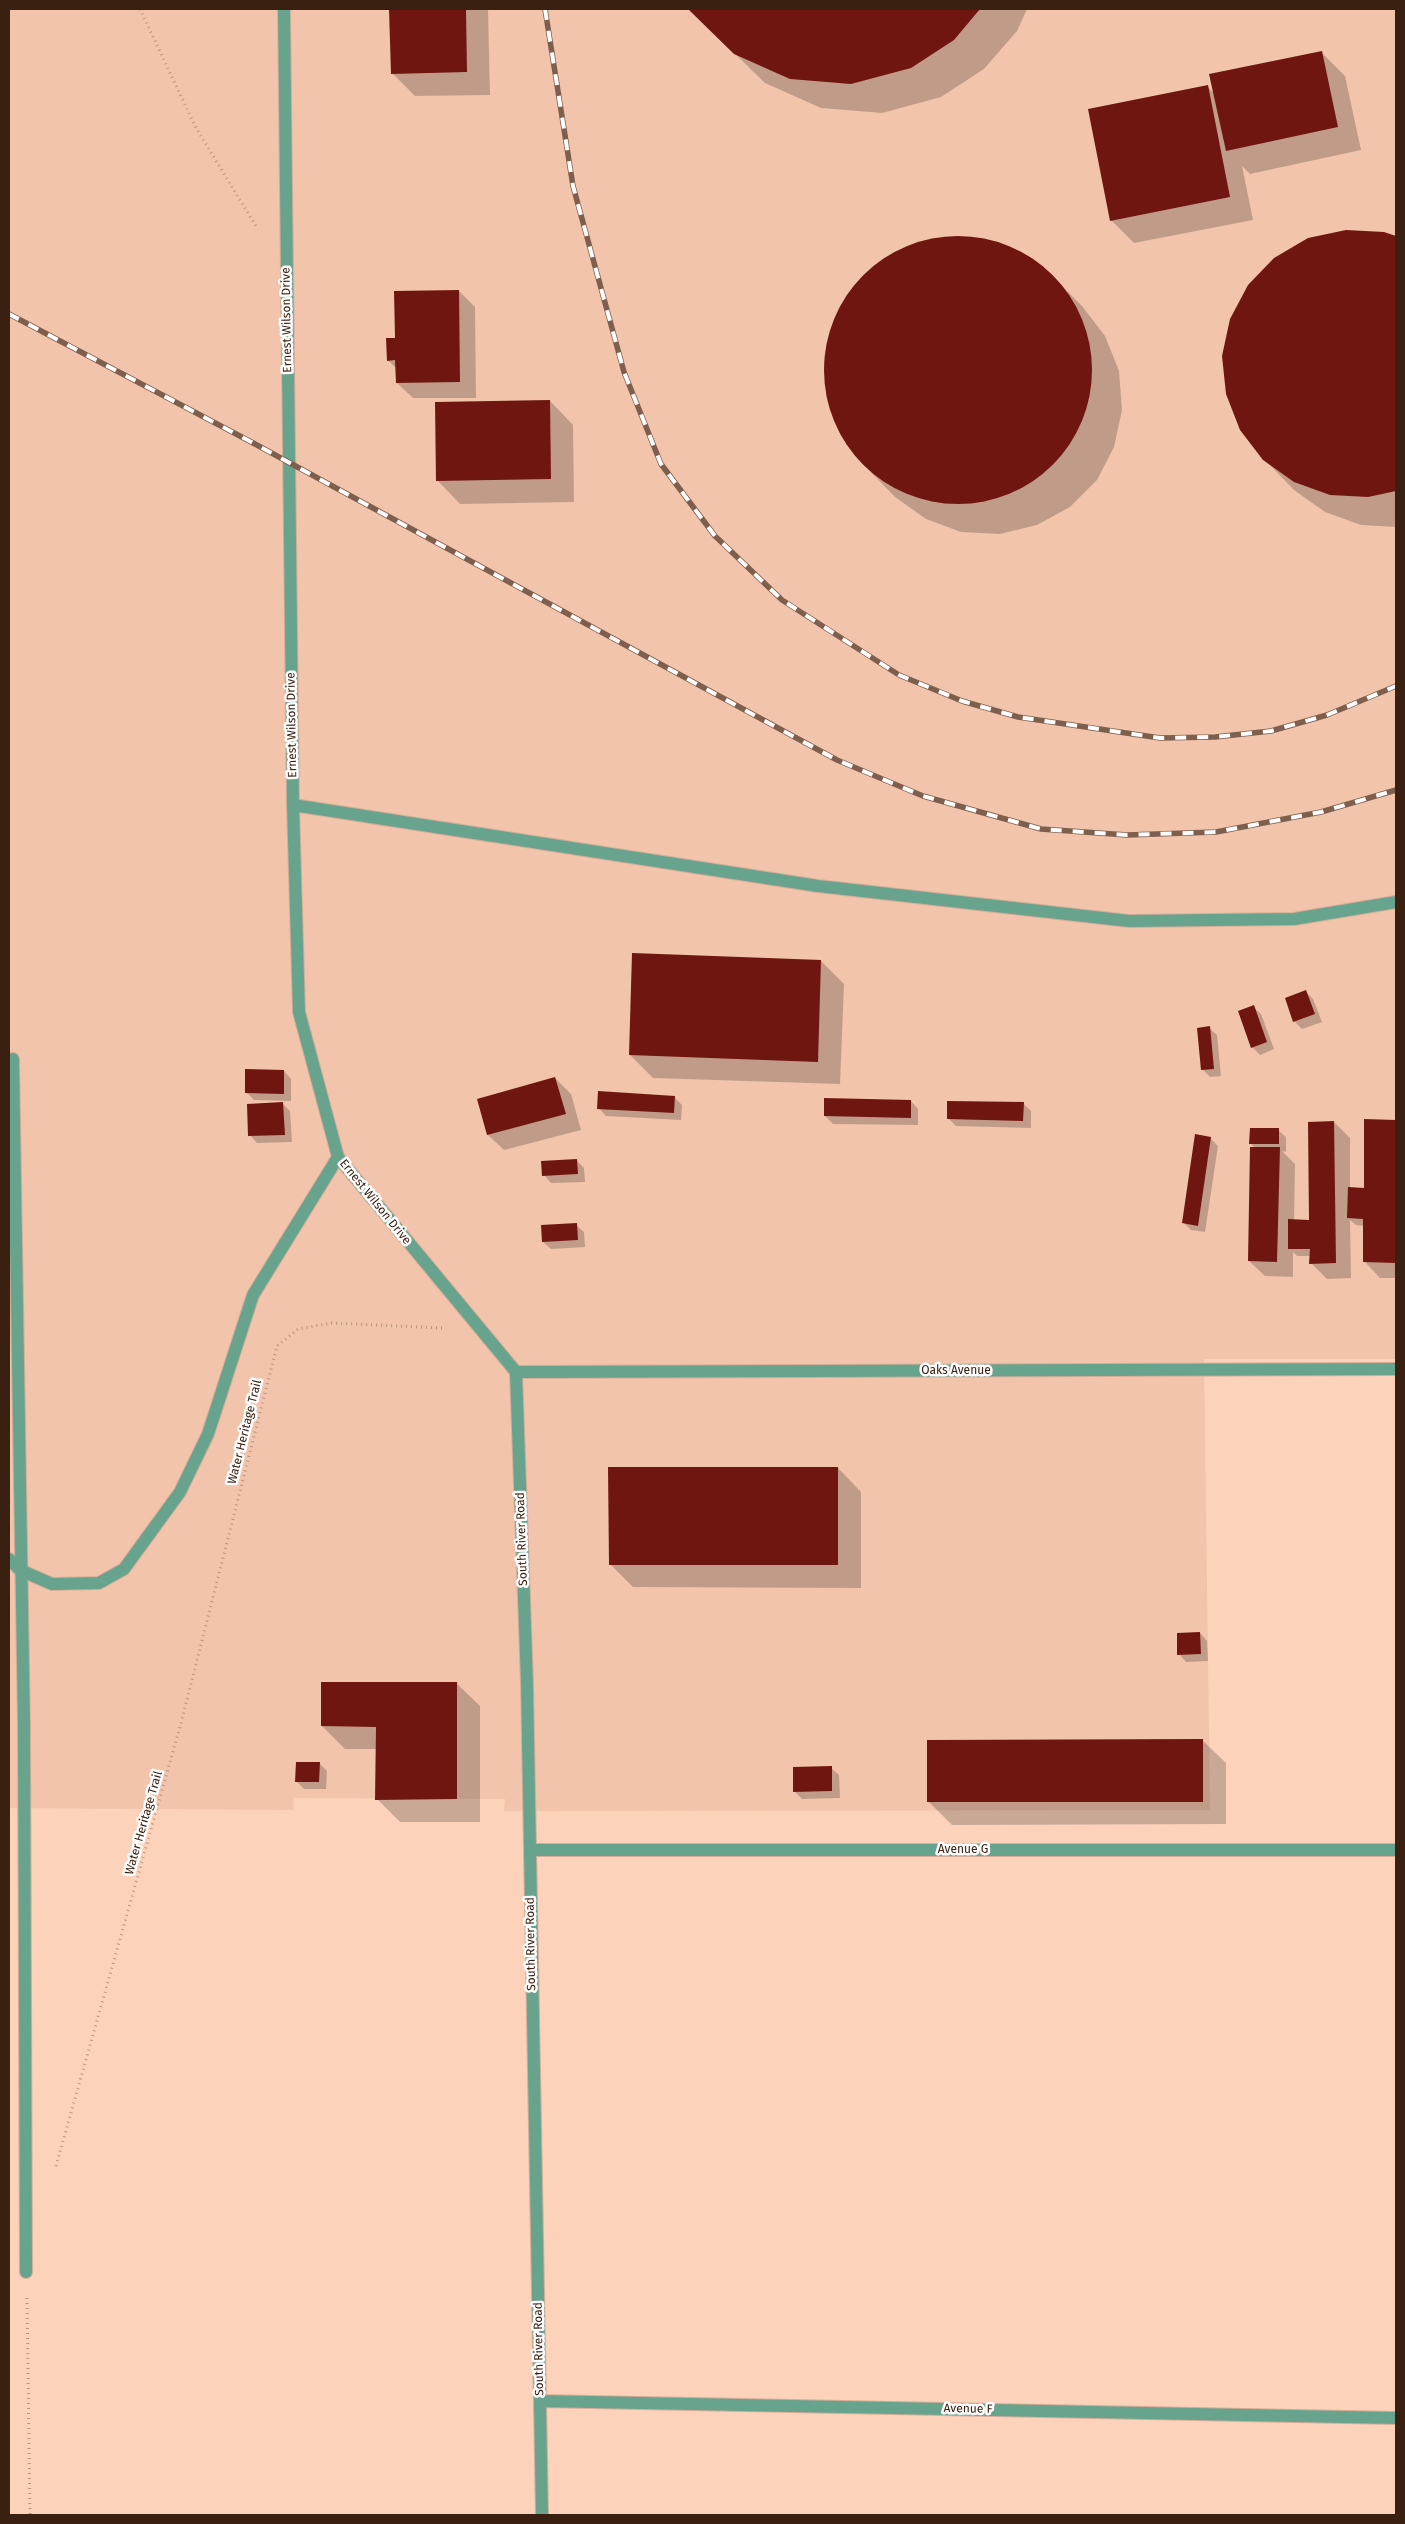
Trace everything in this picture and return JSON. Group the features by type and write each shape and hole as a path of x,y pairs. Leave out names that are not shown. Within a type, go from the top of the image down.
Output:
{"street":[{"name":"Ernest Wilson Drive","path":"284,9 293,805 299,1012 338,1157 516,1372"},
{"path":"293,805 818,886 1129,921 1294,919 1396,902"},
{"path":"1380,904 1396,895"},
{"path":"13,1059 24,1735 26,2272"},
{"path":"9,1559 20,1570 52,1584 98,1583 124,1569 180,1492 208,1434 253,1295 338,1157"},
{"name":"Oaks Avenue","path":"516,1372 1396,1369"},
{"name":"South River Road","path":"516,1372 527,1683 542,2515"},
{"name":"Avenue G","path":"530,1850 1396,1850"},
{"name":"Avenue F","path":"540,2400 1396,2418"}],"path":[{"path":"140,9 195,126 261,236"},
{"name":"Water Heritage Trail","path":"53,2176 181,1723 278,1346 298,1329 332,1323 396,1324 482,1331"},
{"path":"26,2272 30,2515"}],"shaded area":[{"path":"9,9 1396,9 1396,1359 1204,1359 1210,1810 504,1811 505,1799 294,1798 293,1810 9,1808"}],"building":[{"path":"389,9 466,9 467,72 391,74"},
{"path":"688,9 980,9 954,40 911,68 851,84 790,79 734,54"},
{"path":"1322,51 1338,127 1226,151 1209,74"},
{"path":"1208,85 1230,197 1110,221 1088,109"},
{"path":"1346,230 1384,232 1396,236 1396,491 1368,497 1330,495 1294,482 1263,460 1240,430 1226,394 1222,356 1230,319 1248,285 1274,258 1308,238"},
{"path":"958,236 984,239 1009,246 1043,266 1053,275 1062,285 1082,319 1089,344 1092,370 1089,396 1082,421 1062,455 1053,465 1043,474 1009,494 984,501 958,504 932,501 907,494 873,474 863,465 854,455 834,421 827,396 824,370 827,344 834,319 854,285 863,275 873,266 907,246 932,239"},
{"path":"459,290 460,382 396,383 395,360 387,361 386,338 395,338 394,291"},
{"path":"550,400 551,479 436,481 435,402"},
{"path":"632,953 821,960 818,1062 629,1055"},
{"path":"1306,990 1315,1014 1293,1022 1285,998"},
{"path":"1254,1005 1267,1042 1251,1048 1238,1011"},
{"path":"1210,1026 1214,1069 1201,1070 1197,1028"},
{"path":"245,1069 284,1070 284,1094 245,1093"},
{"path":"555,1077 566,1114 487,1135 477,1099"},
{"path":"598,1091 675,1096 674,1113 597,1109"},
{"path":"824,1098 911,1100 911,1118 824,1116"},
{"path":"947,1101 1024,1102 1023,1121 947,1119"},
{"path":"283,1102 285,1135 248,1136 247,1104"},
{"path":"1364,1119 1396,1120 1396,1263 1363,1262 1363,1219 1347,1218 1348,1187 1364,1188"},
{"path":"1334,1121 1336,1263 1309,1264 1310,1249 1288,1249 1288,1219 1309,1220 1308,1122"},
{"path":"1250,1128 1279,1128 1279,1144 1249,1144"},
{"path":"1195,1134 1211,1137 1198,1226 1182,1223"},
{"path":"1250,1147 1280,1147 1277,1262 1248,1261"},
{"path":"577,1159 578,1174 542,1176 541,1161"},
{"path":"577,1223 578,1240 542,1242 541,1225"},
{"path":"608,1467 838,1467 838,1565 609,1565"},
{"path":"1200,1632 1201,1654 1177,1655 1177,1633"},
{"path":"321,1682 457,1682 457,1799 375,1800 376,1727 321,1726"},
{"path":"1203,1739 1203,1802 927,1802 927,1740"},
{"path":"296,1762 320,1762 319,1782 295,1782"},
{"path":"832,1766 832,1791 793,1792 793,1767"}],"railway":[{"path":"545,9 573,186 624,372 661,464 715,536 782,600 899,675 962,701 1018,717 1160,738 1215,737 1271,731 1327,715 1396,686"},
{"path":"9,314 255,444 837,760 923,796 1041,829 1127,835 1216,832 1321,812 1396,790"}]}
